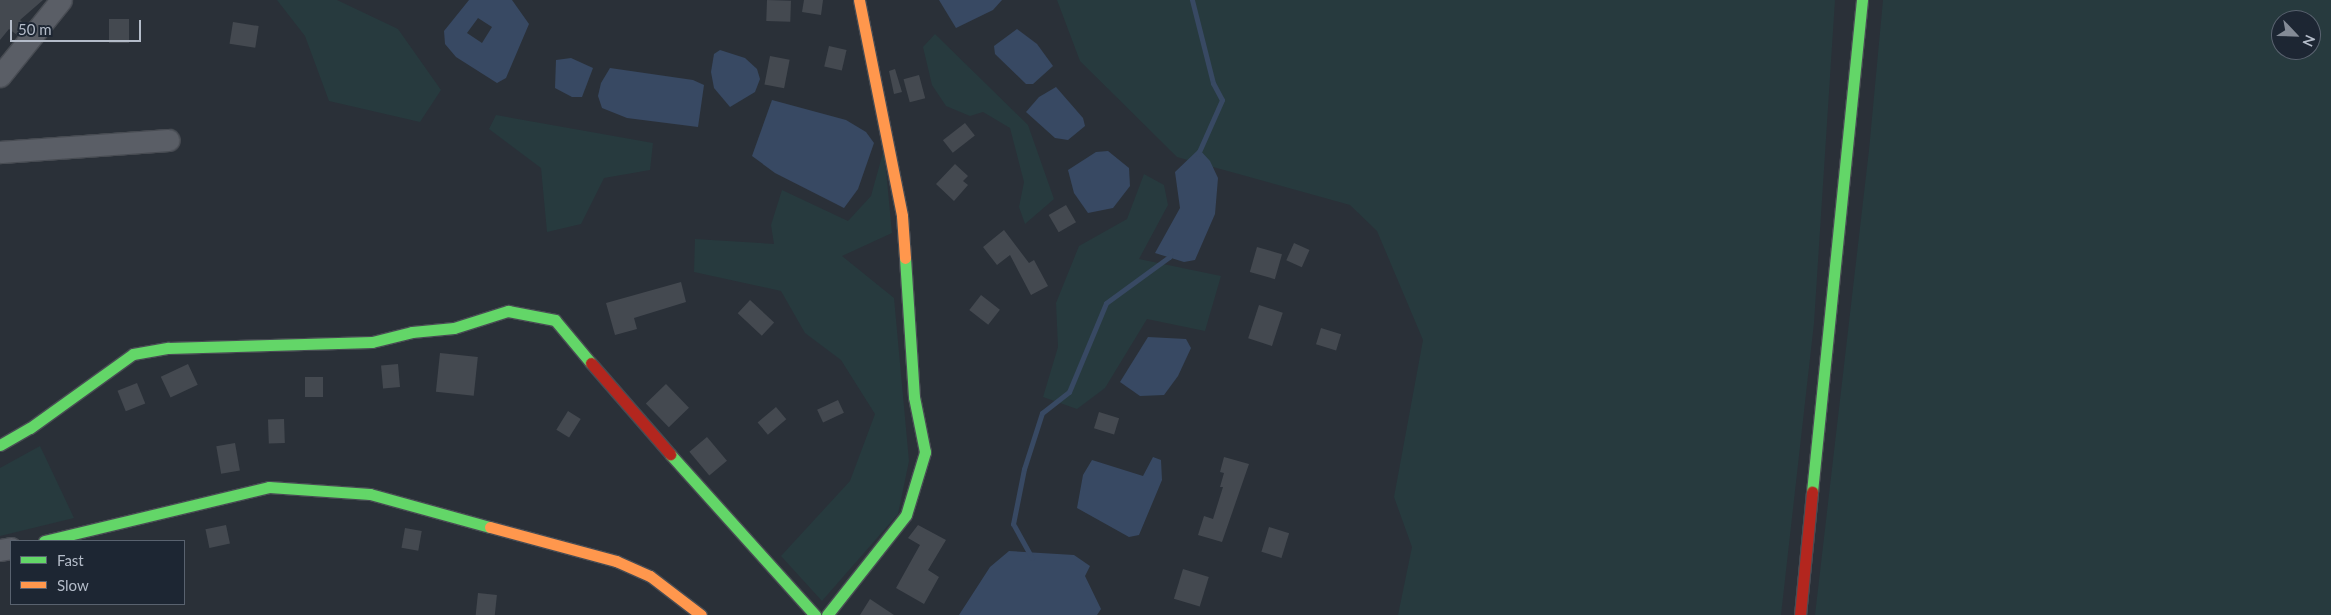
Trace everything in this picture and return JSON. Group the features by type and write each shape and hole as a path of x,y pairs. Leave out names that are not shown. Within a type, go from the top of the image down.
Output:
{"street":[{"path":"0,76 61,0"},
{"path":"827,615 906,515 924,452 914,396 902,216 859,0"},
{"path":"1800,615 1862,0"},
{"path":"0,152 169,140"},
{"path":"0,445 30,428 133,354 168,348 372,342 412,332 454,328 508,311 555,320 618,396 815,615"},
{"path":"48,540 269,487 370,494 616,561 650,576 701,615"}],"green space":[{"path":"277,0 337,0 398,29 441,90 420,122 329,101 305,36"},
{"path":"1057,0 1835,0 1814,323 1781,615 1398,615 1412,547 1394,497 1423,340 1377,231 1350,205 1177,157 1080,61"},
{"path":"1883,0 2331,0 2331,615 1815,615 1869,150"},
{"path":"935,34 1028,125 1054,199 1025,224 1019,207 1024,182 1010,128 983,112 970,116 946,106 932,85 923,47"},
{"path":"496,115 653,143 650,170 604,178 581,224 547,232 541,168 489,129"},
{"path":"884,149 892,233 842,256 894,298 909,461 898,514 822,601 781,556 850,481 875,414 841,360 805,333 781,291 694,272 695,239 774,244 771,225 782,190 848,221 871,196"},
{"path":"1144,174 1164,185 1168,205 1139,259 1221,276 1205,331 1147,319 1105,388 1077,409 1043,397 1058,347 1056,303 1079,246 1127,219"},
{"path":"40,446 74,518 0,536 0,468"}],"water":[{"path":"469,0 512,0 529,24 506,78 497,83 456,57 445,44 444,31","holes":["478,18 492,27 482,43 467,33"]},
{"path":"939,0 1002,0 993,10 956,28"},
{"path":"1017,29 1037,44 1053,66 1033,84 1026,84 995,54 994,46"},
{"path":"720,50 745,58 757,69 760,79 755,92 730,107 714,88 711,72 714,54"},
{"path":"571,58 593,68 582,97 572,97 555,88 556,60"},
{"path":"610,68 693,80 704,85 698,127 627,118 602,108 598,96 601,83"},
{"path":"1056,87 1083,118 1085,126 1068,140 1055,138 1026,112 1039,97"},
{"path":"772,100 846,120 866,132 874,143 858,189 844,208 775,173 752,156"},
{"path":"1199,149 1210,161 1218,178 1215,214 1195,260 1184,262 1155,253 1180,208 1175,172"},
{"path":"1108,151 1129,168 1130,186 1113,208 1088,213 1074,193 1068,170 1096,152"},
{"path":"1148,337 1186,339 1191,348 1178,376 1164,395 1140,396 1120,382"},
{"path":"1153,457 1161,460 1162,480 1139,535 1129,537 1077,508 1083,475 1092,460 1143,476"},
{"path":"1009,551 1074,555 1090,566 1085,576 1101,609 1097,615 959,615 990,567"}],"building":[{"path":"0,0 43,0 20,20 25,25 17,35 9,29 0,40"},
{"path":"767,0 791,1 790,22 766,21"},
{"path":"804,0 823,0 821,15 802,12"},
{"path":"109,19 129,19 129,43 109,43"},
{"path":"233,22 259,26 255,48 230,44"},
{"path":"829,46 847,50 842,71 824,66"},
{"path":"770,56 790,60 784,88 764,84"},
{"path":"895,69 902,92 894,94 889,71"},
{"path":"919,75 925,98 910,102 904,79"},
{"path":"965,123 975,136 953,153 943,140"},
{"path":"955,164 968,176 963,181 968,185 954,201 936,184"},
{"path":"1066,205 1076,222 1059,232 1049,215"},
{"path":"1004,230 1029,263 1034,260 1048,286 1031,295 1010,255 997,265 983,247"},
{"path":"1294,243 1310,250 1302,267 1286,260"},
{"path":"1257,247 1282,254 1275,279 1250,272"},
{"path":"681,282 686,302 634,318 637,329 615,335 606,303"},
{"path":"981,295 1000,310 988,325 969,310"},
{"path":"750,300 774,323 762,336 738,313"},
{"path":"1259,305 1283,313 1272,346 1248,338"},
{"path":"1321,328 1341,334 1336,350 1316,344"},
{"path":"440,353 478,357 474,396 436,392"},
{"path":"188,364 198,385 171,398 161,377"},
{"path":"398,364 400,387 383,388 381,365"},
{"path":"305,377 323,377 323,397 305,397"},
{"path":"137,383 145,403 126,411 118,391"},
{"path":"666,384 689,408 669,427 646,403"},
{"path":"838,400 844,413 823,422 817,410"},
{"path":"776,407 786,419 768,435 758,422"},
{"path":"568,411 581,419 569,438 556,430"},
{"path":"1099,412 1119,418 1114,434 1094,428"},
{"path":"284,419 285,443 269,444 268,420"},
{"path":"707,437 727,461 709,476 689,452"},
{"path":"235,443 240,471 221,474 216,446"},
{"path":"1224,457 1249,464 1222,542 1198,535 1204,516 1213,519 1223,487 1220,487 1224,473 1220,472"},
{"path":"226,525 230,544 209,548 205,529"},
{"path":"918,525 946,540 928,570 939,577 924,604 896,588 920,545 908,538"},
{"path":"1269,527 1289,533 1281,558 1261,552"},
{"path":"405,528 422,531 418,551 402,548"},
{"path":"1183,569 1209,577 1200,607 1174,599"},
{"path":"478,593 497,595 495,615 476,615"},
{"path":"870,599 894,615 860,615"}],"waterway":[{"path":"1192,0 1213,83 1222,100 1198,154"},
{"path":"1032,558 1013,524 1024,469 1042,413 1069,392 1106,303 1169,257 1171,252"}],"traffic: fast":[{"path":"1812,492 1862,0"},
{"path":"827,615 906,515 925,452 914,397 905,258"},
{"path":"0,445 30,428 133,354 168,348 372,342 412,332 454,328 508,311 555,320 591,363"},
{"path":"670,454 815,615"},
{"path":"48,540 269,487 370,494 490,527"}],"traffic: slow":[{"path":"859,0 902,216 905,258"},
{"path":"490,527 616,561 650,576 701,615"}],"traffic: jam":[{"path":"591,363 670,454"},
{"path":"1800,615 1812,492"}]}
